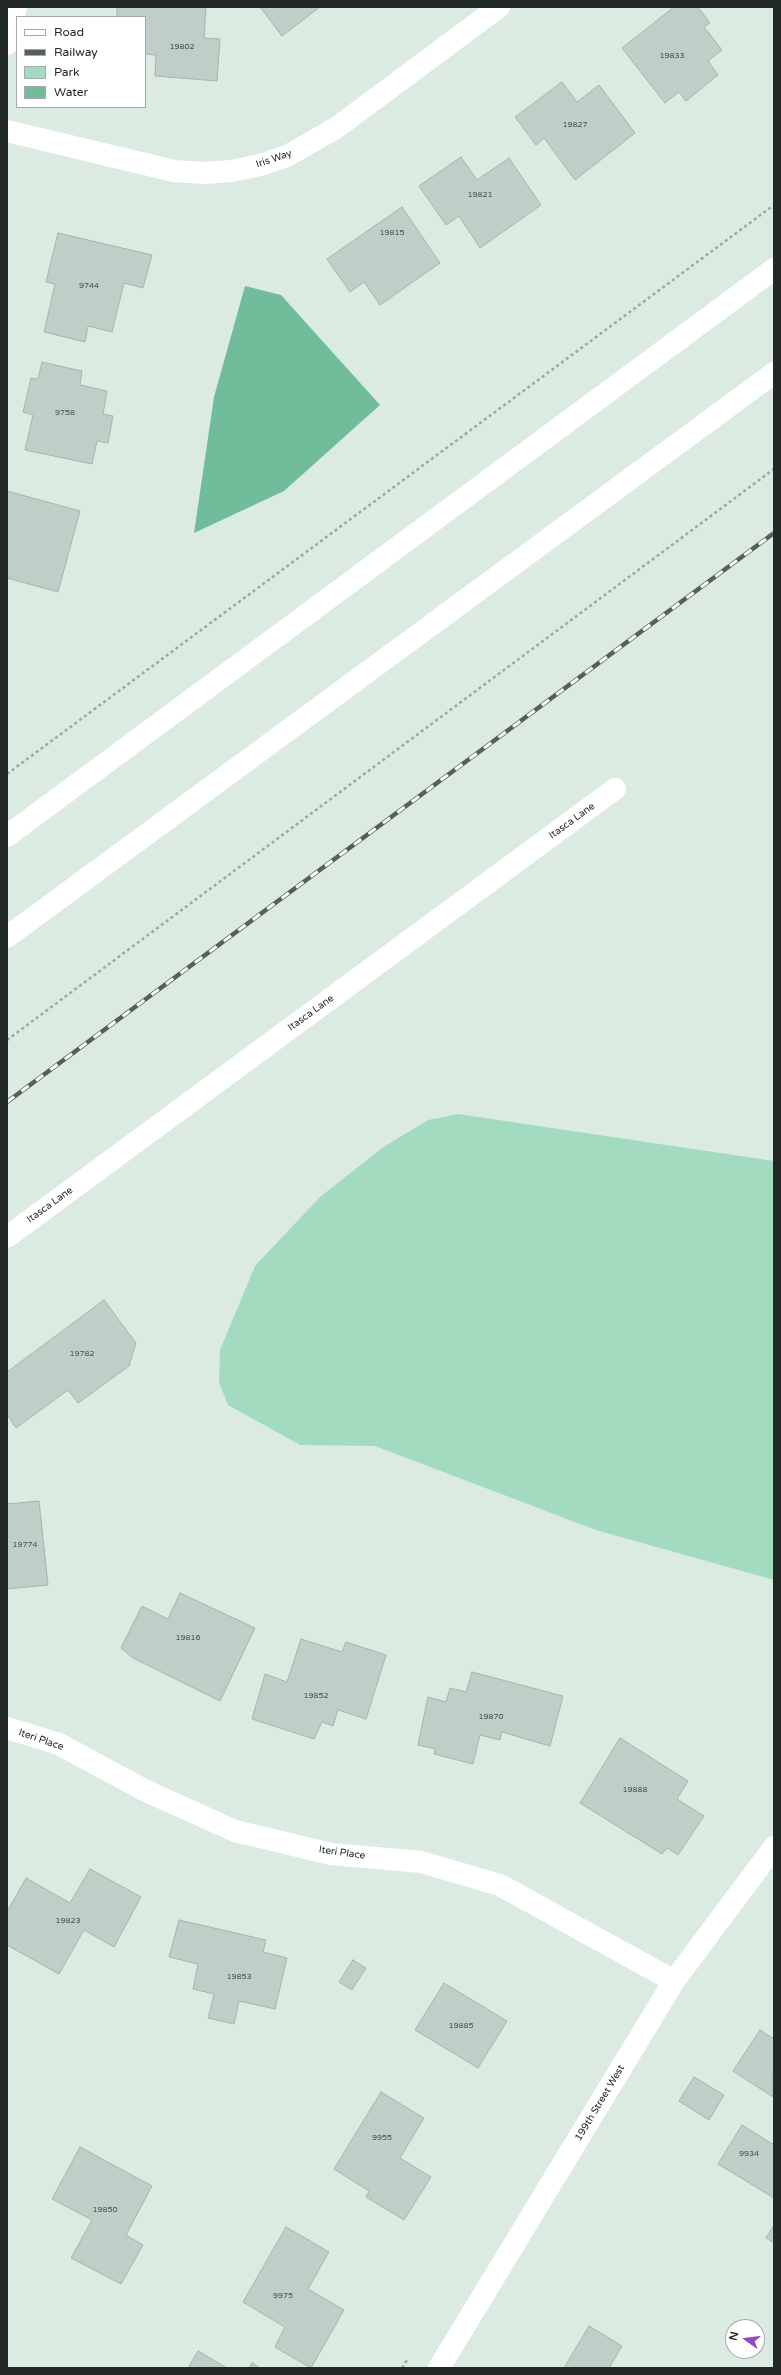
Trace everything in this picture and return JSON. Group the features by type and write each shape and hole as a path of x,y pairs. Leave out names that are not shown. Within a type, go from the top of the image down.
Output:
{"street":[{"path":"7,44 16,7"},
{"name":"Iris Way","path":"7,131 174,171 225,171 260,165 293,153 336,128 499,7"},
{"path":"7,836 774,269"},
{"path":"7,937 774,373"},
{"name":"Itasca Lane","path":"7,1237 615,789"},
{"name":"Iteri Place","path":"7,1728 59,1744 144,1790 235,1831 331,1854 421,1862 500,1886 674,1981"},
{"name":"199th Street West","path":"439,2368 674,1981 774,1847"}],"path":[{"path":"7,774 774,205"},
{"path":"7,1040 774,469"}],"green space":[{"path":"458,1114 774,1161 774,1580 596,1530 375,1446 300,1445 228,1405 219,1382 220,1350 255,1266 320,1197 382,1148 428,1120"}],"water":[{"path":"245,286 281,295 380,405 284,491 194,533 214,397"}],"building":[{"path":"117,7 206,7 204,38 220,39 217,81 155,76 156,55 146,54 146,16 117,16"},
{"path":"260,7 320,7 282,36"},
{"path":"674,7 698,7 710,23 704,27 722,50 708,61 718,75 686,101 679,92 665,103 622,48"},
{"path":"562,82 577,102 599,85 635,133 575,180 544,138 536,145 515,117"},
{"path":"461,157 477,180 509,158 541,205 480,248 459,216 446,225 419,186"},
{"path":"402,207 440,263 380,305 364,282 350,292 327,259"},
{"path":"58,233 152,255 143,288 124,283 112,332 88,326 85,342 44,332 55,284 46,282"},
{"path":"42,362 82,371 80,385 107,391 103,414 113,416 108,443 97,441 92,464 25,450 33,415 23,412 31,378 38,379"},
{"path":"7,491 80,511 58,592 7,578"},
{"path":"104,1300 136,1343 129,1366 78,1403 68,1390 16,1428 7,1414 7,1372"},
{"path":"7,1496 8,1504 39,1501 48,1585 7,1589"},
{"path":"180,1593 255,1628 220,1701 133,1658 121,1648 142,1606 168,1619"},
{"path":"301,1639 342,1652 346,1642 386,1655 366,1719 338,1710 333,1726 322,1722 314,1739 252,1719 265,1674 287,1682"},
{"path":"472,1672 563,1696 550,1746 502,1732 500,1740 480,1735 473,1764 434,1754 435,1749 418,1745 428,1697 446,1702 450,1688 466,1692"},
{"path":"620,1738 688,1781 677,1799 704,1816 678,1855 667,1848 662,1854 580,1803"},
{"path":"90,1869 141,1897 114,1947 84,1930 59,1974 7,1945 7,1912 26,1878 70,1903"},
{"path":"179,1920 266,1940 263,1952 287,1958 275,2009 239,2001 234,2024 208,2018 214,1994 193,1989 198,1964 169,1957"},
{"path":"353,1960 366,1968 352,1990 339,1982"},
{"path":"444,1983 507,2021 478,2068 415,2030"},
{"path":"760,2030 774,2039 773,2097 733,2071"},
{"path":"694,2077 724,2095 709,2120 679,2101"},
{"path":"381,2092 424,2118 400,2158 431,2177 404,2220 366,2197 369,2191 334,2169"},
{"path":"742,2125 774,2145 774,2198 718,2164"},
{"path":"80,2147 152,2186 126,2235 143,2245 121,2284 71,2258 92,2220 52,2199"},
{"path":"774,2225 774,2243 766,2238"},
{"path":"286,2227 329,2252 308,2289 344,2310 311,2368 275,2347 285,2327 243,2302"},
{"path":"589,2326 622,2346 609,2368 564,2368"},
{"path":"198,2351 227,2368 188,2368"},
{"path":"252,2363 260,2368 249,2368"}],"railway":[{"path":"7,1102 774,533"}]}
